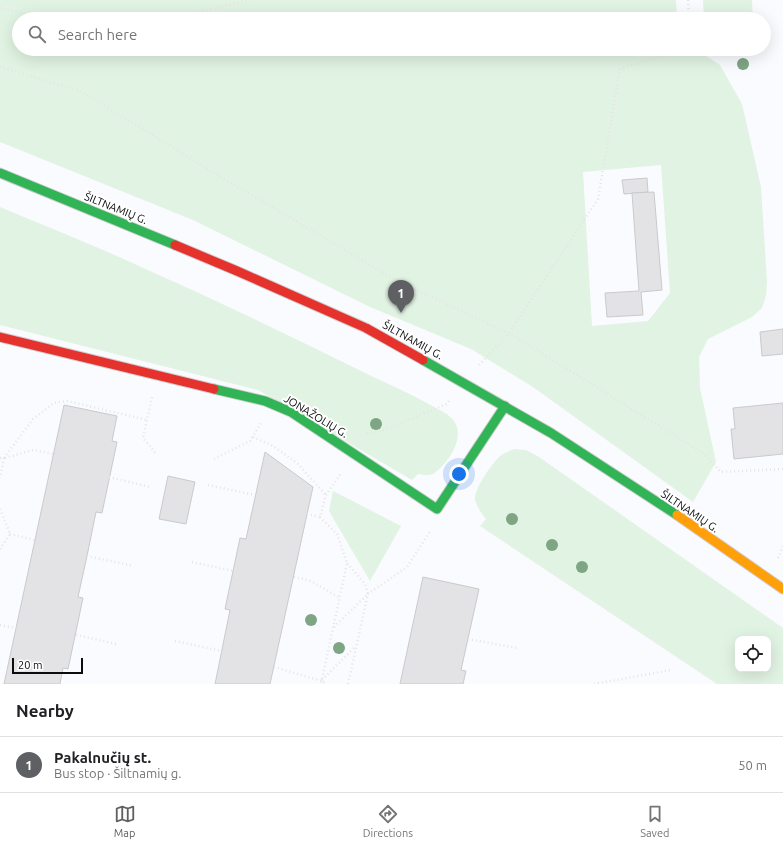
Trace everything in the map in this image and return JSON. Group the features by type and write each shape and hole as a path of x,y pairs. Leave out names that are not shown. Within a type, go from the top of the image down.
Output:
{"street":[{"name":"ŠILTNAMIŲ G.","path":"0,173 237,271 366,328 464,382 551,433 677,515 783,589"},
{"name":"JONAŽOLIŲ G.","path":"0,337 274,404 291,412 333,439 437,510 505,406"}],"path":[{"path":"199,12 250,0"},
{"path":"688,0 688,12"},
{"path":"0,8 18,12"},
{"path":"333,439 380,431 447,404 464,382 509,333 598,199 620,69 662,56"},
{"path":"0,67 80,91 226,180 401,283 509,333 703,454 721,472 783,469"},
{"path":"156,375 143,438 157,455"},
{"path":"0,478 4,458 33,419 54,403 67,401 147,420"},
{"path":"214,459 250,441 274,404"},
{"path":"253,436 273,446 297,463 326,494"},
{"path":"0,458 33,450 53,454"},
{"path":"320,517 326,494 354,454"},
{"path":"109,477 150,487"},
{"path":"208,485 255,495"},
{"path":"0,509 10,534"},
{"path":"307,514 320,517 337,534 347,563 365,584 368,594 348,684"},
{"path":"333,627 368,594 407,568 434,525"},
{"path":"10,534 35,540"},
{"path":"0,549 10,534"},
{"path":"87,556 133,566"},
{"path":"192,562 233,571"},
{"path":"321,682 347,563"},
{"path":"294,577 311,581 340,598"},
{"path":"0,625 16,628"},
{"path":"76,635 116,644"},
{"path":"468,638 517,648"},
{"path":"175,641 222,651"},
{"path":"321,682 356,647"},
{"path":"274,667 326,684"},
{"path":"594,684 671,670"}],"green space":[{"path":"0,0 676,0 677,12 12,12 12,56 706,56 720,65 742,104 761,187 767,281 766,296 762,308 752,317 708,339 699,357 700,388 716,462 693,502 533,387 471,349 370,307 193,220 0,142","holes":["661,165 670,293 648,321 592,326 583,172"]},
{"path":"703,0 752,0 753,12 704,12"},
{"path":"0,207 113,254 205,296 402,390 442,411 454,421 457,427 457,441 451,455 435,473 428,475 418,474 412,480 258,390 0,325"},
{"path":"515,449 526,450 539,457 783,628 783,684 717,684 480,526 486,519 478,508 475,495 488,471 503,454"},
{"path":"333,491 401,526 370,581 329,511"}],"building":[{"path":"647,178 648,192 624,194 622,180"},
{"path":"654,192 662,290 641,292 643,315 607,317 605,293 639,291 632,193"},
{"path":"783,329 783,354 762,356 760,332"},
{"path":"783,403 783,454 734,459 731,429 735,429 733,408"},
{"path":"64,405 117,416 112,441 117,442 102,513 96,512 78,597 83,598 68,669 63,668 60,684 4,684"},
{"path":"265,452 313,487 270,684 215,684 230,610 225,609 240,538 246,539"},
{"path":"168,476 195,482 186,524 159,519"},
{"path":"423,577 479,589 461,670 466,671 463,684 400,684"}],"traffic: fast":[{"path":"0,173 175,245"},
{"path":"423,360 551,433 677,515"},
{"path":"214,389 265,401 291,412 437,509 505,406"}],"traffic: slow":[{"path":"677,515 783,589"}],"traffic: jam":[{"path":"175,245 366,328 423,360"},
{"path":"0,337 214,389"}],"place":[{"name":"Pakalnučių st.","path":"401,313"}]}
